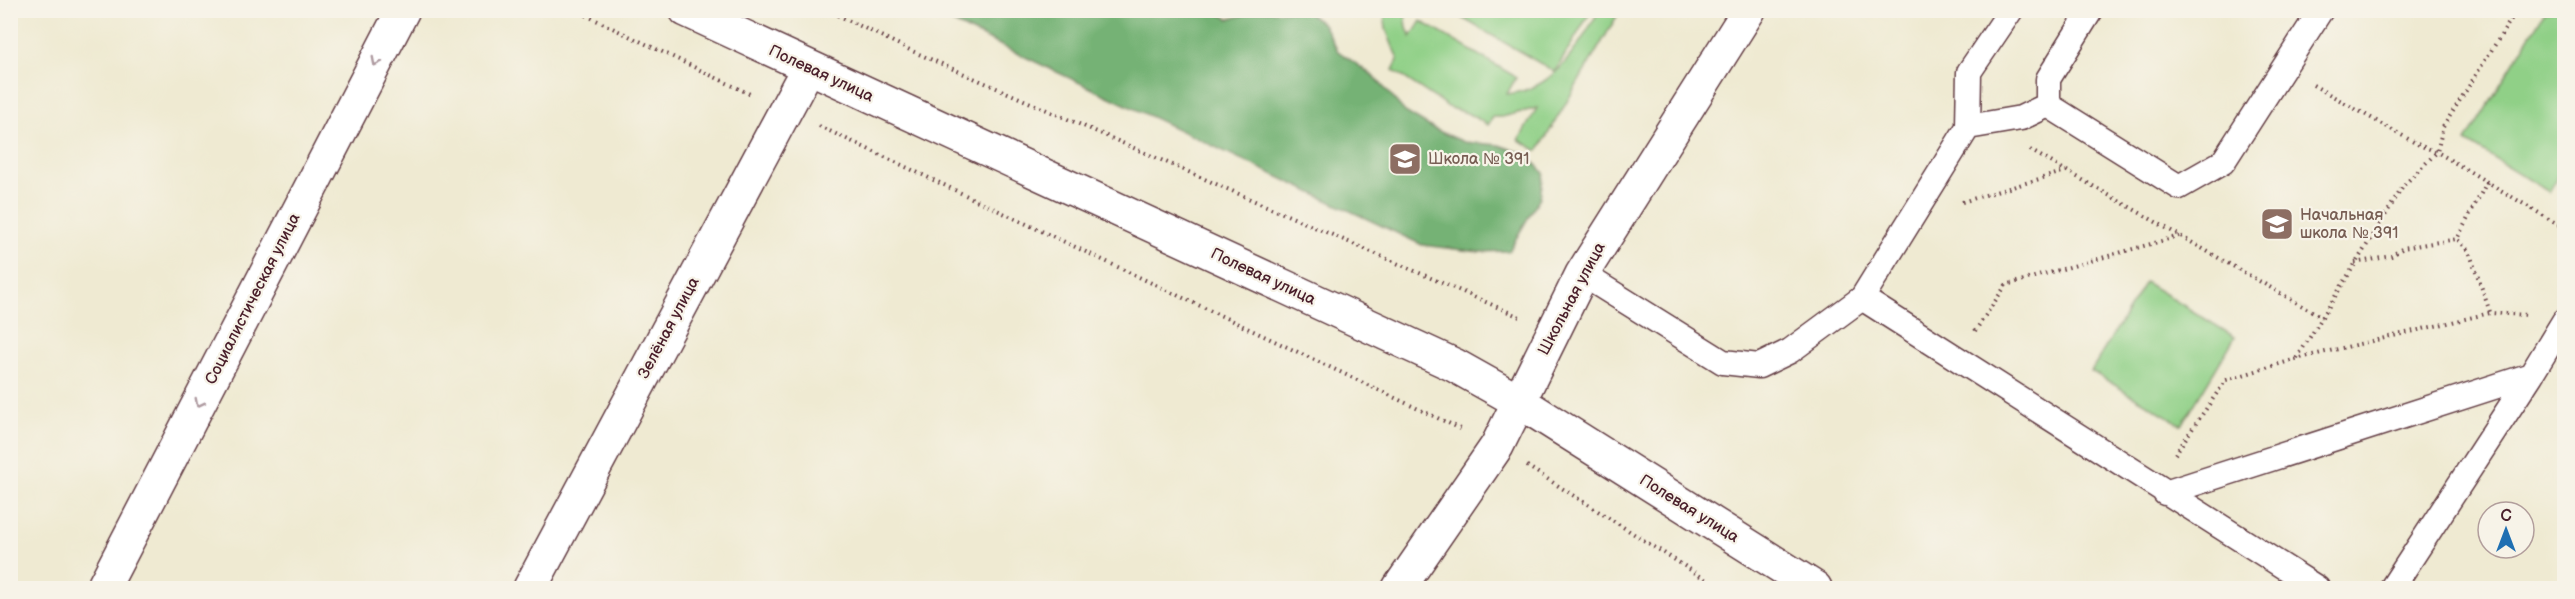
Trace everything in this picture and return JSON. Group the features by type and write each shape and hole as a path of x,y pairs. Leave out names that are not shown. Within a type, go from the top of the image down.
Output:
{"street":[{"name":"Социалистическая улица","path":"103,588 403,10"},
{"name":"Полевая улица","path":"686,10 1443,360 1520,402 1815,588"},
{"name":"Школьная улица","path":"1399,588 1497,446 1582,274 1749,10"},
{"name":"Зелёная улица","path":"530,588 808,68"}],"lane":[{"path":"1582,274 1723,362 1759,366 1791,351 1862,298 1968,127 1969,72 2011,10"},
{"path":"2048,105 2048,79 2091,10"},
{"path":"2048,105 2179,187 2223,162 2321,10"},
{"path":"1968,127 2021,118 2048,105"},
{"path":"1862,298 2317,588"},
{"path":"2392,588 2565,321"},
{"path":"2160,489 2531,375"}],"path":[{"path":"575,10 1497,446 1719,588"},
{"path":"827,10 912,51 1553,331"},
{"path":"2296,359 2404,185 2437,152 2443,127 2517,10"},
{"path":"2283,69 2419,145 2437,152 2565,228"},
{"path":"2023,146 2322,317"},
{"path":"1987,194 2066,171"},
{"path":"2457,239 2487,182"},
{"path":"1956,359 2006,285 2180,236"},
{"path":"2355,263 2391,256 2403,248 2457,239"},
{"path":"2457,239 2469,251 2490,313"},
{"path":"2160,489 2226,380 2296,359 2490,313 2532,316"}],"green space":[{"path":"928,11 1214,11 1229,19 1259,11 1305,11 1323,24 1338,51 1375,77 1405,112 1434,129 1464,142 1499,145 1525,154 1544,173 1540,197 1509,251 1479,252 1422,245"},
{"path":"1384,11 1405,11 1407,28 1411,37 1421,21 1516,77 1507,94 1524,91 1552,76 1573,53 1599,11 1620,11 1538,151 1519,140 1537,108 1502,117 1493,117 1488,125 1467,113 1450,108 1393,70 1398,60 1386,29"},
{"path":"1450,11 1591,11 1555,72"},
{"path":"2545,11 2564,11 2564,166 2549,192 2466,141"},
{"path":"2145,282 2235,337 2182,425 2091,371"}],"place":[{"name":"Школа № 391","path":"1405,159"},
{"name":"Начальная школа № 391","path":"2277,224"}]}
